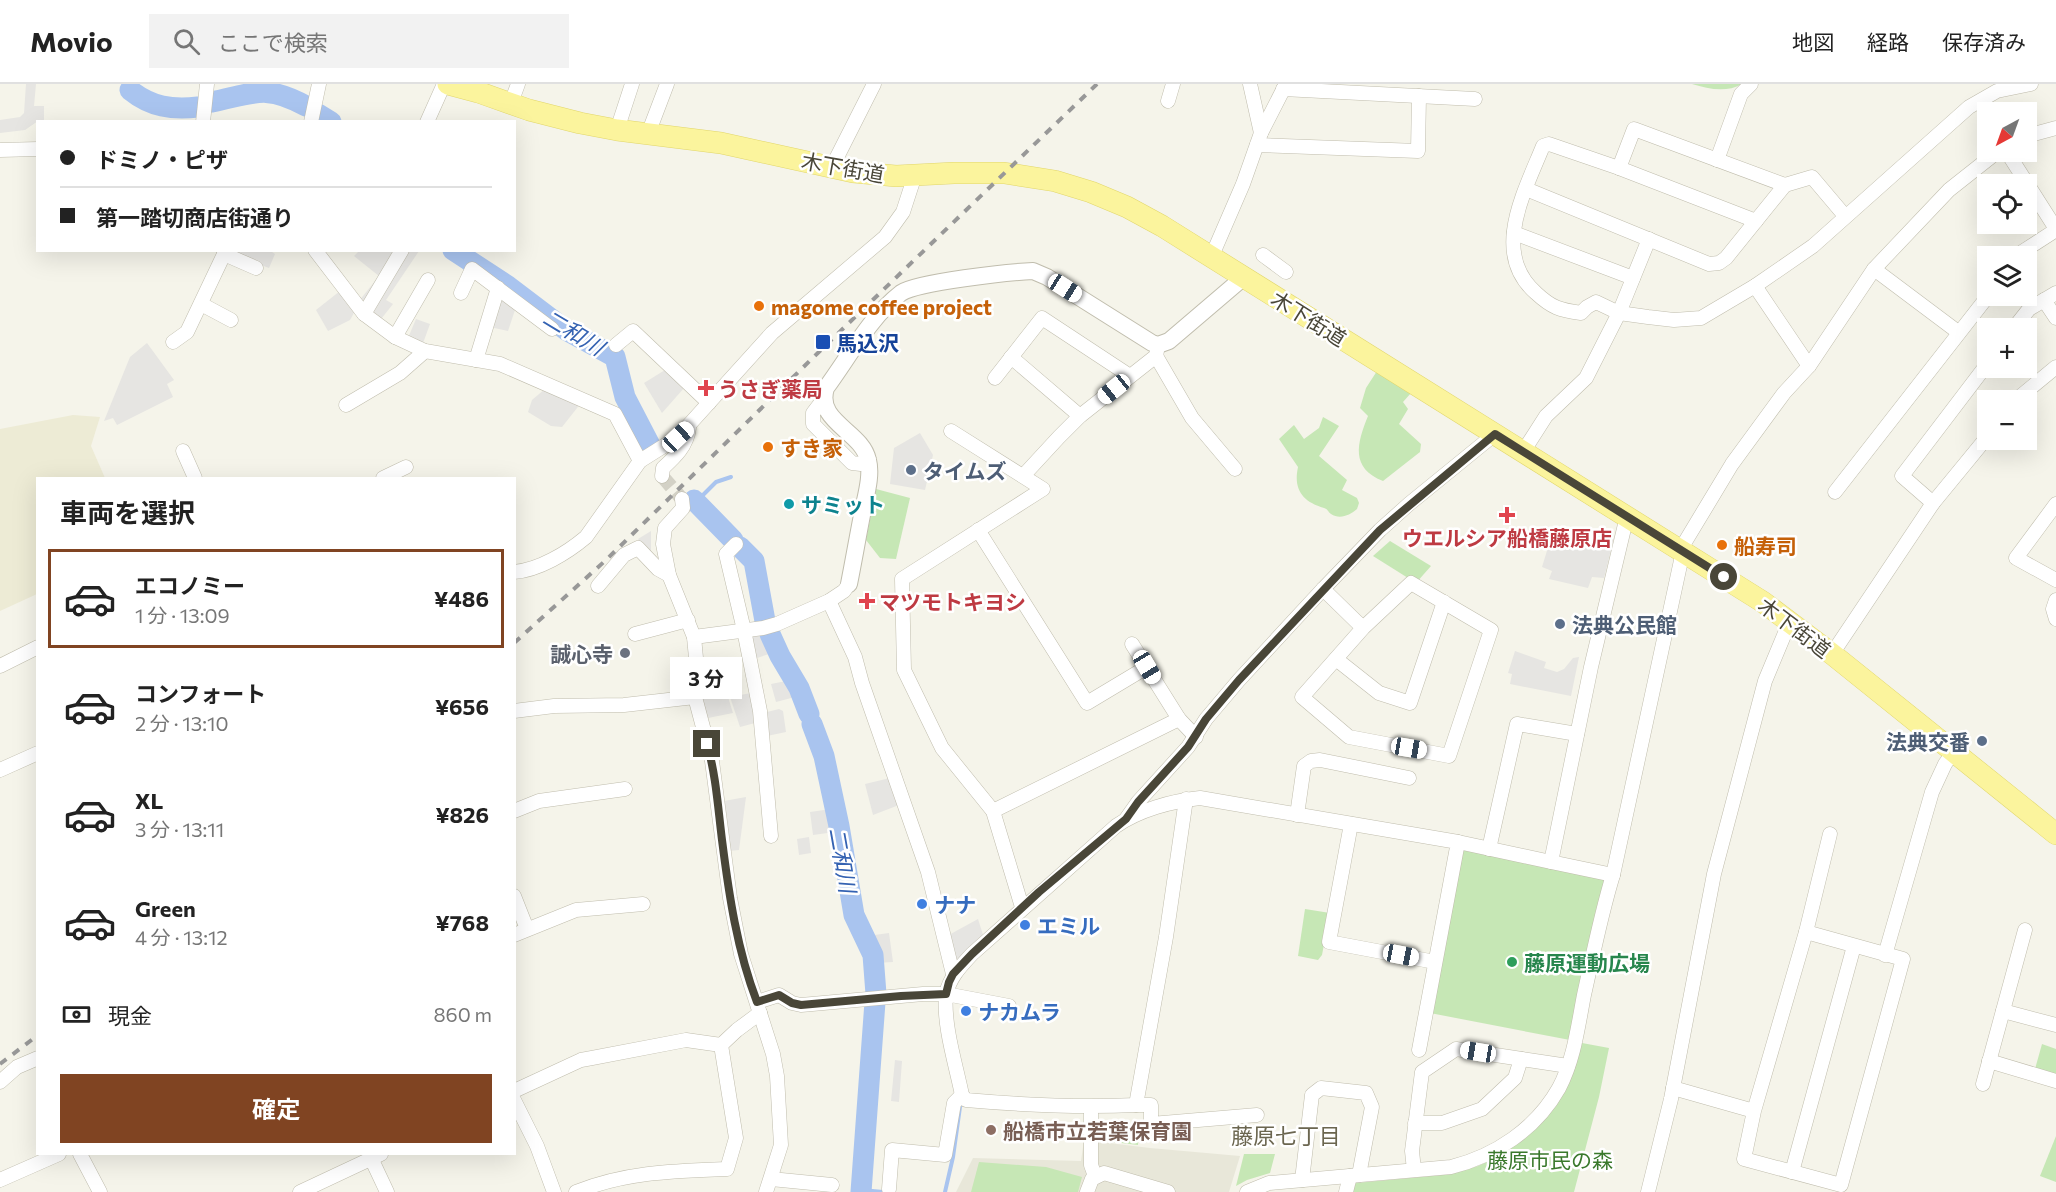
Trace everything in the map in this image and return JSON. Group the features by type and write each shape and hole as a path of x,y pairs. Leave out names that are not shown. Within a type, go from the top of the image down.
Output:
{"main road":[{"name":"木下街道","path":"451,84 514,94 556,117 617,130 721,143 880,176 1004,173 1071,185 1127,207 1162,226 1684,551 1790,621 2056,834"}],"street":[{"path":"204,111 207,84"},
{"path":"311,120 319,84"},
{"path":"428,120 451,84"},
{"path":"617,130 632,84"},
{"path":"648,134 666,84"},
{"path":"832,167 874,84"},
{"path":"1168,101 1173,84"},
{"path":"1250,84 1259,139"},
{"path":"1717,160 1742,94 1751,84"},
{"path":"1756,221 1550,144 1544,146 1515,219 1514,253 1518,271 1531,289 1557,309 1581,313 1587,307 1602,303 1619,313 1674,320 1701,318 1755,286 1813,246 1969,107 1997,91 2031,84"},
{"path":"1211,258 1244,184 1259,139 1284,86 1475,99"},
{"path":"1259,139 1418,151 1419,96"},
{"path":"2037,133 2056,128"},
{"path":"1619,168 1634,129 1785,185"},
{"path":"0,150 36,149"},
{"path":"1247,1192 1261,1185 1450,1167 1466,1163 1503,1146 1528,1126 1559,1088 1575,1041 1600,915 1613,875 1685,542 1732,464 1784,393 1809,366 1874,269 1949,190 1984,162"},
{"path":"2013,162 2056,230 2031,246"},
{"path":"516,572 550,560 586,537 640,461 666,446 689,426 772,333 885,237 903,212 915,175"},
{"path":"1526,189 1709,264 1726,258 1785,185 1812,177 1845,216"},
{"path":"1514,233 1633,278"},
{"path":"1523,452 1546,416 1586,378 1619,313 1649,239"},
{"path":"174,343 187,332 225,252 256,268"},
{"path":"317,252 364,314 395,337 425,351 500,364 615,414 640,461"},
{"path":"364,314 401,252"},
{"path":"1263,255 1286,272"},
{"path":"461,293 472,269 552,328"},
{"path":"1874,269 1958,332"},
{"path":"694,638 777,624 829,601 844,591 849,584 867,489 869,460 860,445 833,418 823,400 826,388 876,318 902,292 921,285 1027,272 1039,273 1152,343 1192,418 1234,469"},
{"path":"1023,476 1080,416 1130,376 1244,277"},
{"path":"395,337 428,280"},
{"path":"1755,286 1809,366"},
{"path":"476,360 498,288"},
{"path":"2022,318 2029,309 2056,293"},
{"path":"2044,300 2056,318"},
{"path":"201,304 231,321"},
{"path":"1835,492 1980,306"},
{"path":"995,378 1042,318 1130,376"},
{"path":"616,345 633,331 710,403"},
{"path":"346,405 400,373 425,351"},
{"path":"1011,357 1080,416"},
{"path":"2028,390 2056,367"},
{"path":"1933,503 1902,476 1977,377"},
{"path":"662,476 663,468 673,459 686,440 689,426"},
{"path":"951,431 1043,489 902,579 904,670 942,748 993,811 1023,907"},
{"path":"1257,1115 1151,1124 1151,1105 1091,1107 1020,1105 966,1100 962,1095 945,1003 949,982 953,974 1023,907 1126,819 1138,802 1196,737 1206,719 1232,687 1380,530 1495,434"},
{"path":"1832,654 1933,503 1977,449"},
{"path":"183,450 195,477"},
{"path":"385,477 406,467"},
{"path":"682,499 683,508 665,528 663,544 669,575 694,638 695,697 712,761 730,898 741,954 773,1054 781,1145 769,1186 832,1185"},
{"path":"2056,504 2016,558 2056,580"},
{"path":"1551,862 1577,734 1627,516"},
{"path":"978,530 1087,702 1147,667"},
{"path":"736,544 726,554 744,630 762,727 771,836"},
{"path":"598,586 624,555 638,548 658,569 669,575"},
{"path":"1411,583 1444,602 1491,630 1449,756 1348,737 1302,697 1363,628 1411,583"},
{"path":"1323,589 1363,628"},
{"path":"2056,600 2053,609 2056,619"},
{"path":"829,601 855,657 928,872 953,974"},
{"path":"1336,659 1379,693 1410,703 1444,602"},
{"path":"635,634 688,620"},
{"path":"1648,1192 1673,1088 1714,874 1765,681 1790,621"},
{"path":"1132,644 1179,719 1196,737"},
{"path":"0,666 36,648"},
{"path":"516,711 555,706 624,705 695,697"},
{"path":"993,811 1179,719"},
{"path":"1489,849 1517,724 1577,734"},
{"path":"1885,955 1932,792 1945,764 1954,752"},
{"path":"0,770 36,754"},
{"path":"1297,814 1304,766 1311,761 1320,760 1409,778"},
{"path":"516,810 539,801 625,789"},
{"path":"1126,819 1186,799 1200,798 1458,842 1613,875"},
{"path":"1136,1105 1166,937 1186,799"},
{"path":"1351,824 1329,942 1435,962"},
{"path":"1806,932 1903,960 1841,1185 1744,1159 1754,1111 1806,932 1830,834"},
{"path":"1419,1050 1458,842"},
{"path":"516,906 521,932 576,910 643,903"},
{"path":"1983,1084 2025,930"},
{"path":"1792,1172 1854,946"},
{"path":"721,1045 759,1008 779,995 792,1003 801,1005 946,994 1009,1006"},
{"path":"2003,1011 2056,1025"},
{"path":"516,1089 581,1060 686,1040 721,1045"},
{"path":"576,1192 609,1181 652,1172 727,1169 736,1138 721,1045"},
{"path":"1414,1170 1412,1151 1422,1072 1456,1049 1568,1066"},
{"path":"0,1082 17,1067 36,1059"},
{"path":"1416,1123 1442,1123 1482,1108 1515,1078 1521,1059"},
{"path":"1989,1061 2056,1081"},
{"path":"1302,1180 1312,1095 1322,1088 1366,1093 1372,1107 1355,1175 1346,1192"},
{"path":"1673,1088 1754,1111"},
{"path":"889,1190 892,1150 945,1155 954,1102 962,1095"},
{"path":"516,1104 537,1146 554,1192"},
{"path":"1091,1107 1090,1165 1095,1176"},
{"path":"4,1192 0,1180 57,1155"},
{"path":"81,1155 100,1192"},
{"path":"300,1192 376,1156 387,1192"},
{"path":"1088,1192 1095,1176 1104,1173 1168,1192"}],"shaded area":[{"path":"26,84 36,84 34,106 44,106 44,120 36,120 25,130 0,133 0,120 20,117 24,113"},
{"path":"233,252 272,252 275,254 269,268 232,254"},
{"path":"358,252 418,252 386,300 393,304 381,319 359,301 379,276 354,256"},
{"path":"340,291 355,311 350,320 328,331 316,310"},
{"path":"500,296 516,307 508,331 490,327"},
{"path":"416,319 430,324 422,346 408,338"},
{"path":"147,343 174,380 167,384 173,397 117,425 113,418 104,421 130,357"},
{"path":"665,370 684,388 662,413 644,383"},
{"path":"545,389 581,403 562,427 551,426 528,412 532,400"},
{"path":"73,415 100,417 91,446 105,477 36,477 36,594 0,611 0,429"},
{"name":"タイムズ","path":"920,433 933,455 925,490 890,484 894,448"},
{"path":"1554,528 1590,550 1602,532 1614,538 1604,578 1592,577 1588,588 1549,579 1552,571 1542,567"},
{"path":"651,531 651,557 638,539"},
{"path":"766,633 772,653 754,659 749,637"},
{"path":"1515,651 1546,662 1544,668 1557,672 1564,669 1573,658 1579,657 1571,696 1510,684 1512,674 1508,673"},
{"path":"722,659 733,713 703,719 699,703 701,662"},
{"path":"791,680 795,697 776,702 771,684"},
{"path":"751,693 755,723 740,727 730,697"},
{"path":"779,709 783,711 786,732 767,736 763,713"},
{"path":"890,778 899,805 873,815 865,784"},
{"path":"746,797 739,850 729,851 724,801"},
{"path":"831,809 835,832 813,835 810,812"},
{"path":"809,837 811,853 799,855 797,839"},
{"path":"978,919 984,938 961,960 953,962 947,936"},
{"path":"889,933 893,962 876,963 867,936"},
{"path":"895,1060 902,1061 899,1102 891,1101"},
{"path":"1084,1140 1240,1156 1229,1192 956,1192 973,1158 1081,1161"}],"green space":[{"path":"1692,84 1742,84 1724,89 1711,89"},
{"path":"1377,371 1411,393 1403,402 1408,409 1399,424 1421,444 1420,452 1383,481 1372,476 1365,469 1359,454 1361,436 1368,416 1360,408 1366,388"},
{"path":"1323,417 1339,426 1319,456 1347,480 1342,490 1357,498 1359,503 1357,509 1345,516 1334,516 1301,494 1297,482 1298,467 1279,439 1294,425 1304,439 1319,428"},
{"path":"876,489 910,498 896,559 880,558 866,540"},
{"path":"1390,541 1431,566 1416,583 1373,556"},
{"name":"藤原運動広場","path":"1460,848 1606,878 1570,1040 1430,1013"},
{"path":"1305,909 1330,913 1322,955 1318,960 1298,956"},
{"name":"藤原市民の森","path":"1582,1043 1609,1048 1599,1097 1574,1192 1351,1192 1351,1188 1356,1183 1452,1174 1497,1157 1535,1129 1572,1074"},
{"path":"2042,1044 2056,1049 2056,1075 2035,1069"},
{"path":"1098,1129 1139,1129 1138,1145 1097,1140"},
{"path":"2056,1136 2056,1182 2040,1176"},
{"path":"1244,1154 1275,1154 1270,1173 1236,1186"},
{"path":"979,1162 1046,1167 1082,1177 1078,1192 971,1192"}],"waterway":[{"name":"二和川","path":"130,90 154,104 179,108 198,107"},
{"name":"二和川","path":"212,102 260,92 280,95 306,106"},
{"name":"二和川","path":"318,114 328,120"},
{"name":"二和川","path":"456,252 508,286 566,330 615,357 625,397 651,447"},
{"path":"696,502 716,482 731,477"},
{"name":"二和川","path":"694,500 733,540"},
{"name":"二和川","path":"740,547 754,561 765,621"},
{"name":"二和川","path":"770,634 799,688 809,714"},
{"name":"二和川","path":"812,724 824,756 854,915 873,955 876,994"},
{"name":"二和川","path":"861,1192 875,1002"},
{"path":"945,1192 960,1107"},
{"path":"861,1190 883,1192"}],"tunnel":[{"path":"662,476 682,499"}],"railway":[{"path":"516,641 606,560 1097,84"},
{"path":"0,1064 36,1037"}],"place":[{"name":"magome coffee project","path":"759,306"},
{"name":"馬込沢","path":"823,342"},
{"name":"うさぎ薬局","path":"706,388"},
{"name":"すき家","path":"768,447"},
{"name":"タイムズ","path":"911,470"},
{"name":"サミット","path":"789,504"},
{"name":"ウエルシア船橋藤原店","path":"1507,515"},
{"name":"船寿司","path":"1722,545"},
{"name":"マツモトキヨシ","path":"867,601"},
{"name":"法典公民館","path":"1560,624"},
{"name":"誠心寺","path":"625,653"},
{"name":"法典交番","path":"1982,741"},
{"name":"ナナ","path":"922,904"},
{"name":"エミル","path":"1025,925"},
{"name":"藤原運動広場","path":"1512,962"},
{"name":"ナカムラ","path":"966,1011"},
{"name":"船橋市立若葉保育園","path":"991,1130"}],"district":[{"name":"藤原七丁目","path":"1286,1135"}],"route":[{"path":"707,744 716,784 730,898 741,954 757,1002 779,995 792,1003 801,1005 946,994 953,974 972,954 1039,892 1126,819 1138,802 1188,747 1206,719 1239,680 1380,530 1495,434 1724,577"}]}
